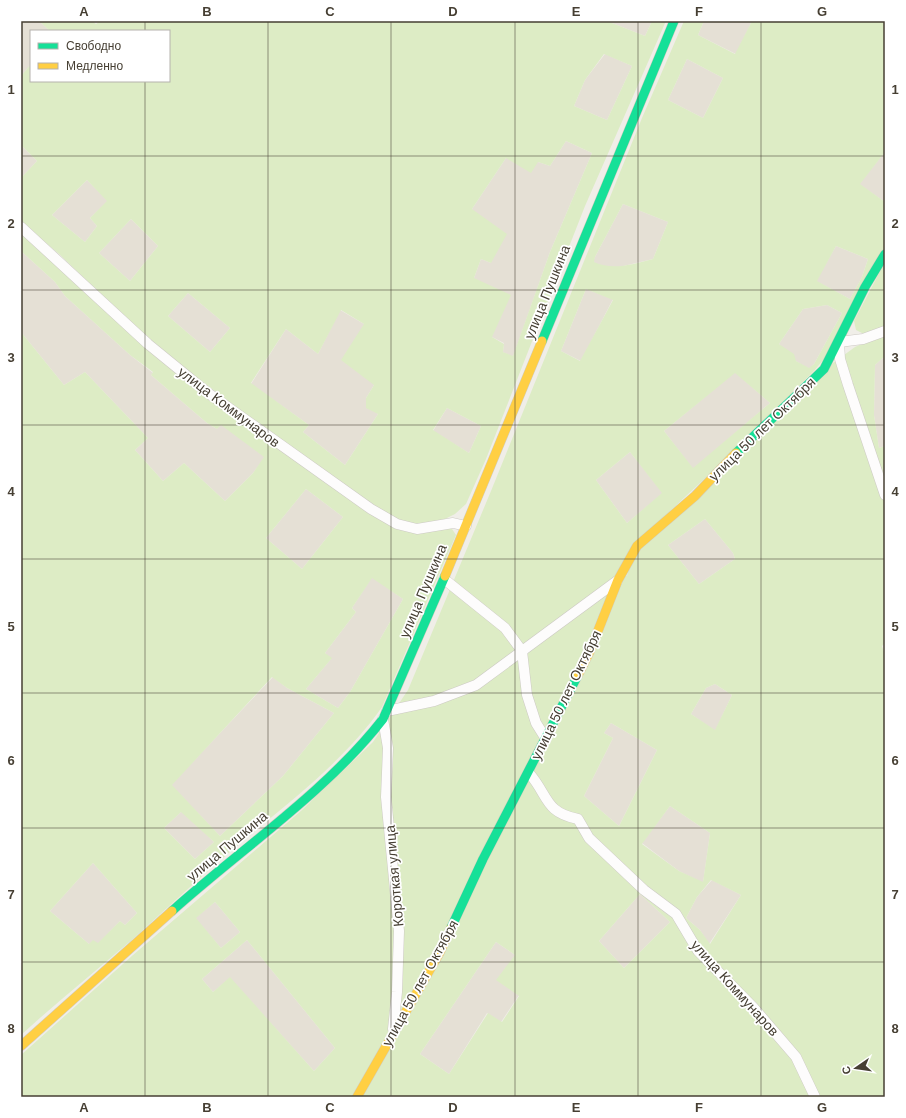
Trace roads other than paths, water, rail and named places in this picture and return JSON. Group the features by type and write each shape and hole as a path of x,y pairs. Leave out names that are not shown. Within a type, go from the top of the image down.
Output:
{"street":[{"name":"улица Пушкина","path":"21,1046 174,909 275,825 329,776 369,737 385,715 444,579 674,21"},
{"name":"улица Коммунаров","path":"21,227 148,344 208,393 371,509 397,524 417,529 453,524 466,526"},
{"name":"улица 50 лет Октября","path":"358,1097 392,1034 440,952 483,859 529,773 590,652 618,580 637,546 695,496 755,433 824,369 840,342 865,287 885,254"},
{"path":"840,342 863,339 885,331"},
{"name":"улица 50 лет Октября","path":"840,342 840,359 885,495"},
{"path":"444,579 505,628 522,651 527,696 536,723 546,739"},
{"path":"385,715 434,701 476,685 618,580"},
{"name":"Короткая улица","path":"385,715 388,748 386,797 399,931 398,992 392,1034"},
{"name":"улица Коммунаров","path":"529,773 538,783 550,807 564,816 578,819 589,838 644,890 676,914 698,951 716,972 753,1007 796,1057 815,1097"}]}
